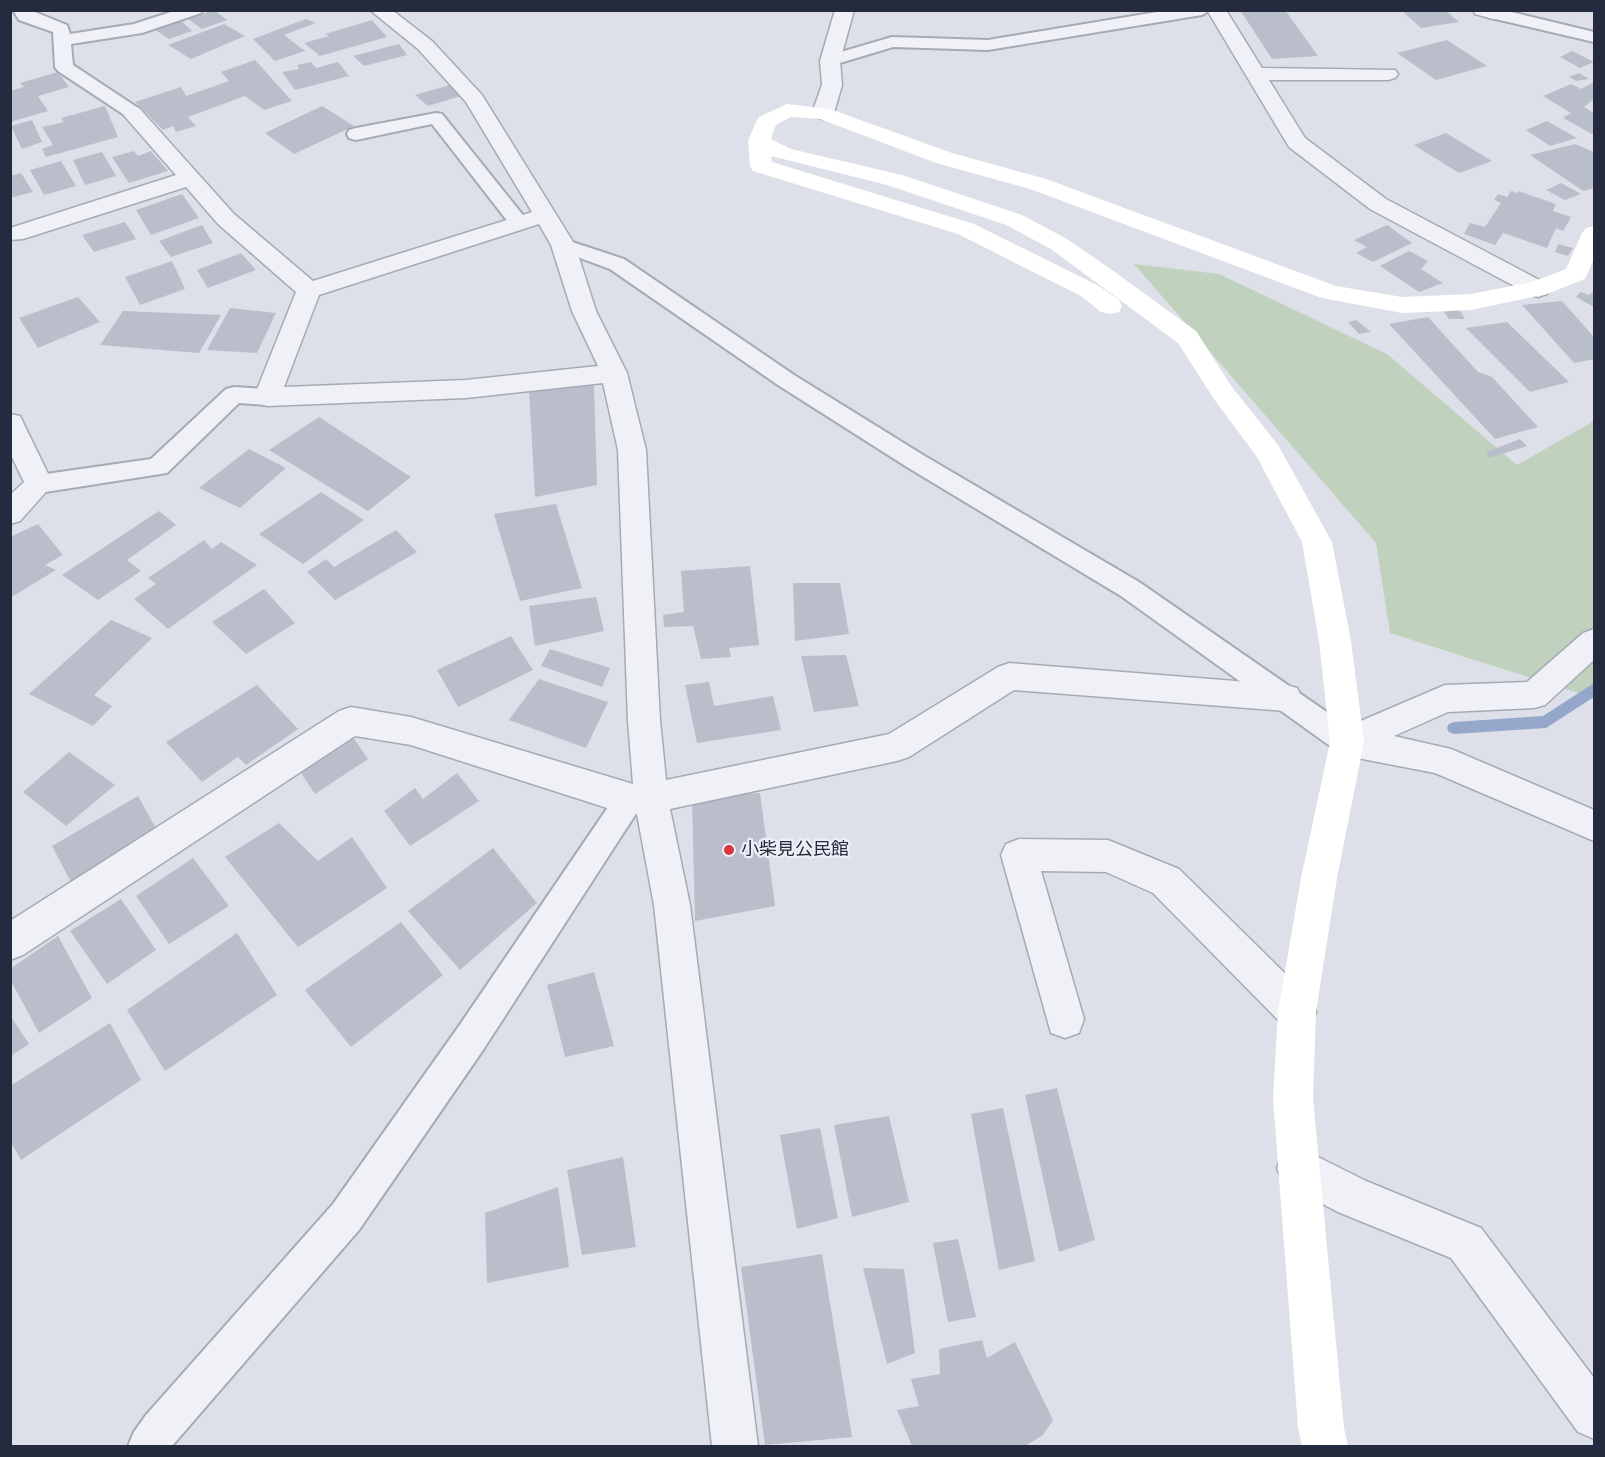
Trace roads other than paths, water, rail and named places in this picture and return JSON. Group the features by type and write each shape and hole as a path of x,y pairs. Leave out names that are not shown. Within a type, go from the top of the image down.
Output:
{"street":[{"path":"379,10 425,45 475,99 532,219 563,245 584,310 614,373 632,450 644,721 640,799 672,905 735,1446"},
{"path":"823,113 832,85 830,61 845,10"},
{"path":"1216,10 1297,142 1378,204 1538,289"},
{"path":"1255,74 1388,74"},
{"path":"1325,1446 1321,1428 1293,1098 1297,1012 1319,878 1347,742 1335,641 1317,542 1268,452 1223,393 1090,291 966,229 761,166 759,141 768,122 788,110 823,113 944,158 1038,184 1331,292 1402,305 1471,302 1538,289 1576,274 1594,233"},
{"path":"132,112 226,219 309,290"},
{"path":"15,234 190,178"},
{"path":"309,290 532,219"},
{"path":"309,290 267,397 466,389 614,373"},
{"path":"10,423 39,484 10,513"},
{"path":"1347,742 1445,699 1534,695 1594,642"},
{"path":"10,942 351,721 411,731 640,799 897,747 1009,676 1286,698"},
{"path":"1347,742 1439,759 1594,826"},
{"path":"1065,1019 1019,855 1107,856 1166,881 1297,1012"},
{"path":"1298,1168 1353,1197 1466,1244 1594,1416"}],"lane":[{"path":"62,40 136,29 195,10"},
{"path":"830,61 892,42 988,45 1202,10"},
{"path":"1487,12 1594,37"},
{"path":"10,27 26,14 61,29 64,67 132,112"},
{"path":"356,134 436,118 532,219"},
{"path":"563,245 616,264 786,380 1130,589 1347,742"},
{"path":"39,484 158,467 234,395 267,397"},
{"path":"148,1446 160,1429 346,1217 640,799"}],"waterway":[{"path":"1454,728 1546,722 1594,689"}],"place":[{"name":"小柴見公民館","path":"729,850"}]}
